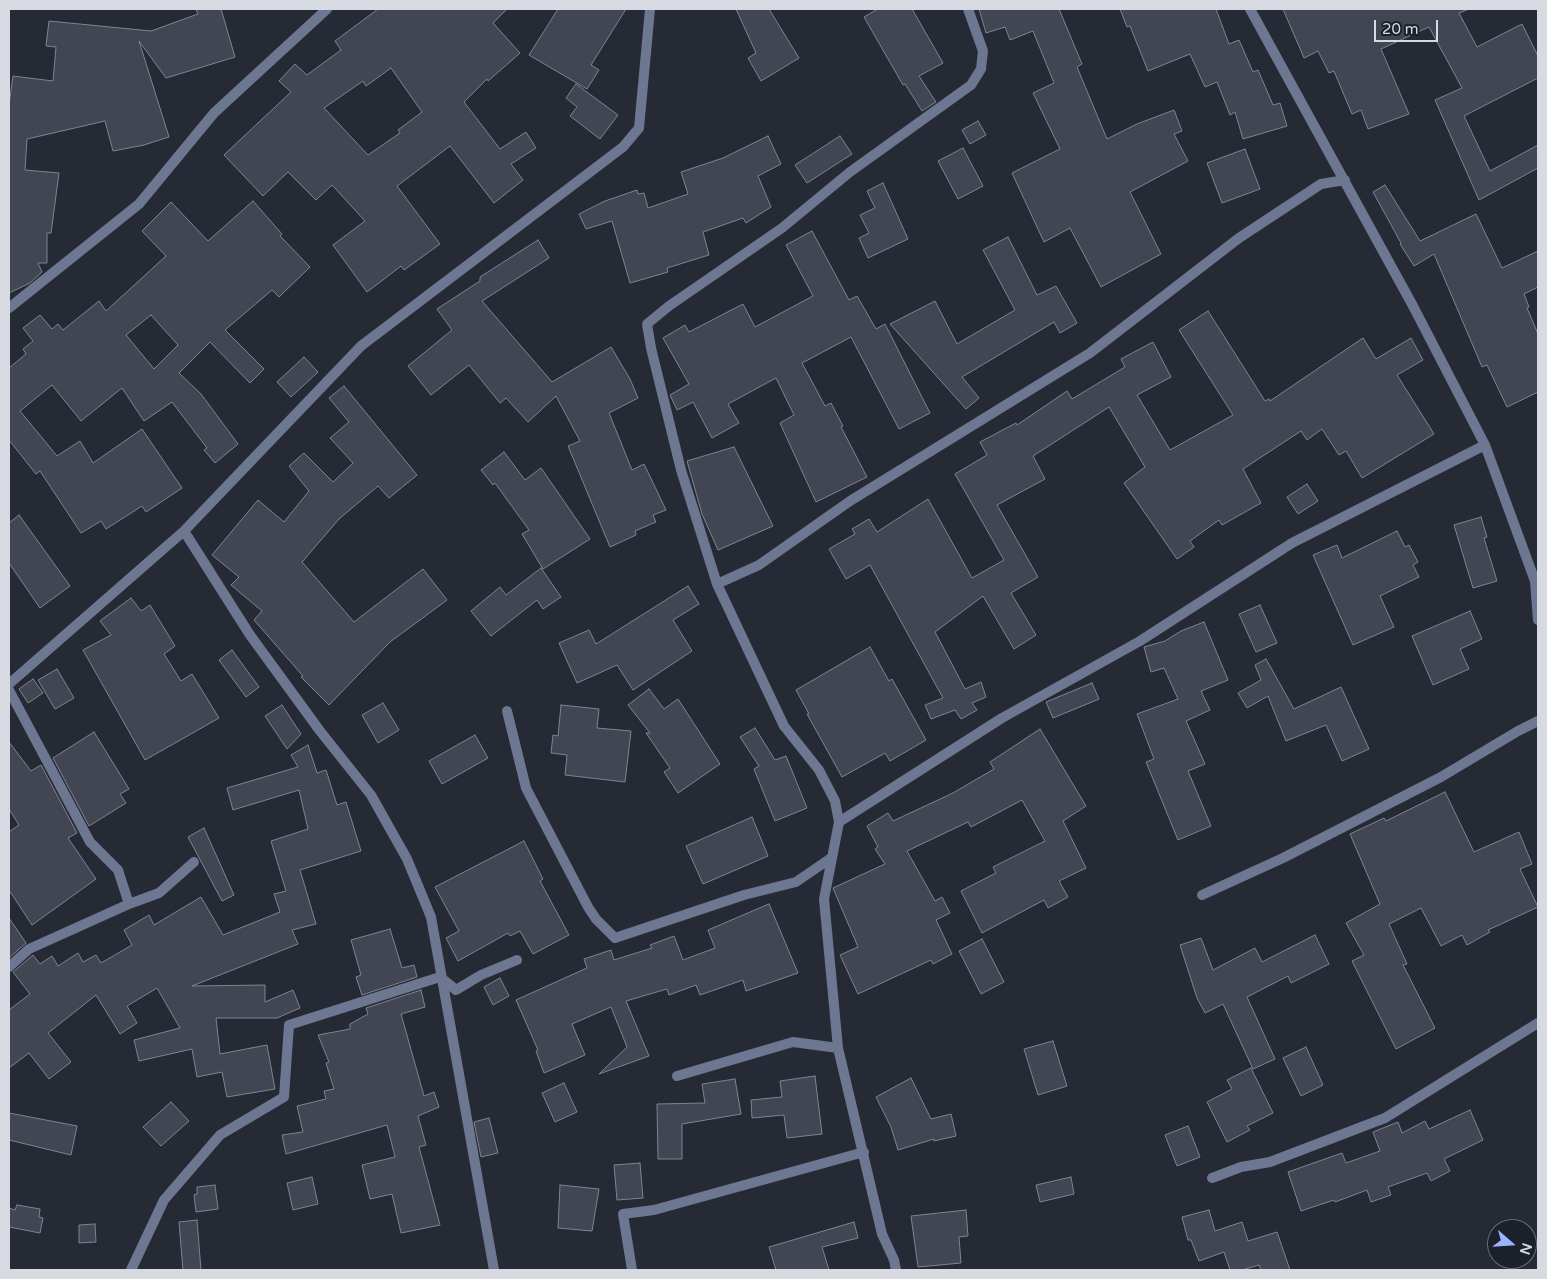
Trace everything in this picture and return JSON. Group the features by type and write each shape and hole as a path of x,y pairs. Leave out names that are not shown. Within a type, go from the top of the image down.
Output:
{"street":[{"path":"9,308 138,204 214,113 327,9"},
{"path":"9,684 184,532 361,346 623,147 639,128 650,9"},
{"path":"896,1270 894,1260 882,1234 838,1048 824,899 839,822 835,802 819,770 784,726 717,584 681,470 650,348 647,324 669,306 782,228 850,172 971,85 981,69 983,51 968,9"},
{"path":"1250,9 1345,180 1485,445 1534,580 1538,620"},
{"path":"717,584 759,565 850,502 1090,353 1239,238 1321,184 1345,180"},
{"path":"839,822 1002,718 1140,641 1292,543 1485,445"},
{"path":"184,532 250,635 320,731 371,795 407,859 431,917 440,977 476,1162 494,1270"},
{"path":"9,690 90,842 118,870 128,904"},
{"path":"507,711 526,788 588,907 596,919 615,938 744,895 796,882 832,858"},
{"path":"1202,895 1283,858 1441,777 1538,721"},
{"path":"9,967 30,948 128,904 159,893 194,862"},
{"path":"440,977 456,990 481,975 517,960"},
{"path":"131,1270 164,1200 220,1135 284,1096 289,1025 440,977"},
{"path":"1212,1178 1241,1167 1270,1162 1385,1118 1538,1023"},
{"path":"677,1076 793,1042 838,1048"},
{"path":"632,1270 623,1214 654,1210 864,1152"}],"building":[{"path":"196,9 221,9 235,57 166,78 139,41 169,137 144,145 113,151 105,121 27,139 25,170 59,173 51,233 47,233 47,263 38,263 42,272 30,283 9,293 9,105 13,76 53,81 56,47 46,46 49,21 151,31 198,14"},
{"path":"378,9 507,9 493,23 520,53 488,81 487,79 464,102 500,149 526,132 536,148 511,164 523,180 494,203 450,146 397,186 440,244 404,270 401,266 367,292 333,245 365,221 332,185 316,200 288,172 263,196 224,155 291,92 279,81 295,64 307,75 341,50 335,41","holes":["391,68 422,112 398,130 400,133 368,155 324,108 363,81 366,86"]},
{"path":"558,9 626,9 591,65 599,70 587,89 529,55"},
{"path":"736,9 769,9 799,58 761,81 748,58 756,53"},
{"path":"878,9 912,9 943,63 919,76 936,102 922,111 905,84 903,85 864,17"},
{"path":"979,9 1059,9 1082,64 1077,67 1107,139 1137,124 1174,110 1182,131 1174,134 1188,161 1130,192 1161,254 1101,287 1070,228 1044,242 1012,173 1060,149 1033,93 1054,83 1033,31 1010,40 1005,27 986,33"},
{"path":"1120,9 1216,9 1229,44 1239,40 1253,72 1258,70 1273,105 1280,103 1287,126 1243,139 1235,112 1230,115 1217,82 1205,87 1190,54 1148,71 1130,26 1127,27"},
{"path":"1283,9 1469,9 1459,13 1477,47 1522,24 1538,56 1538,78 1464,116 1490,171 1538,145 1538,168 1479,200 1435,100 1462,88 1429,27 1381,49 1409,114 1368,129 1361,110 1352,114 1334,71 1329,73 1318,51 1304,58"},
{"path":"576,84 618,115 600,139 570,116 577,107 566,98"},
{"path":"978,121 986,135 970,144 962,130"},
{"path":"768,136 781,164 758,176 771,207 746,223 743,218 703,232 709,255 667,268 668,272 630,283 612,221 586,229 579,214 605,201 637,190 638,194 644,193 648,208 688,194 681,172 723,158"},
{"path":"840,136 852,154 807,183 795,165"},
{"path":"963,148 983,186 958,199 938,161"},
{"path":"1245,149 1260,189 1222,203 1207,163"},
{"path":"883,183 908,239 868,258 859,238 869,233 860,215 875,208 867,191"},
{"path":"1385,185 1420,241 1476,214 1502,268 1538,251 1538,287 1524,294 1529,307 1527,308 1538,334 1538,392 1507,407 1487,365 1482,367 1434,254 1414,266 1400,244 1373,192"},
{"path":"253,201 282,234 280,236 310,267 279,297 272,290 225,330 264,369 250,383 210,342 179,373 201,394 238,444 215,463 204,450 207,448 172,402 144,421 122,388 81,421 52,385 20,411 57,456 80,441 93,463 142,429 182,488 146,512 142,506 106,529 101,521 81,533 40,471 36,474 9,440 9,368 26,354 23,349 33,341 23,328 40,315 52,329 58,324 63,330 99,301 106,311 166,256 142,231 171,202 208,241","holes":["151,315 178,345 154,369 126,335"]},
{"path":"812,231 849,300 857,296 876,329 885,324 930,413 899,429 851,337 802,363 825,406 831,403 843,426 841,427 867,477 816,502 780,423 794,415 776,378 728,404 739,423 712,438 693,402 677,410 670,395 689,384 663,338 685,325 689,332 743,304 755,327 813,296 786,245"},
{"path":"1008,237 1037,295 1056,286 1077,323 1060,333 1054,322 962,377 979,398 966,409 890,324 935,301 957,344 1015,310 983,250"},
{"path":"538,240 549,258 482,301 552,382 611,347 630,379 638,398 609,413 632,470 644,464 666,510 653,515 656,522 635,531 636,535 610,547 568,446 580,441 556,396 528,422 506,398 500,403 469,365 431,395 408,366 452,330 437,309 480,281 480,277"},
{"path":"1208,311 1265,401 1269,399 1270,401 1363,338 1376,359 1411,338 1423,360 1397,375 1434,434 1362,478 1346,451 1339,455 1322,429 1307,440 1301,431 1243,469 1261,503 1222,525 1219,520 1190,541 1194,547 1177,559 1124,483 1145,467 1109,407 1033,456 1045,479 997,505 1038,577 1011,593 1036,635 1014,649 983,596 935,632 965,689 981,682 986,697 972,703 977,710 961,719 955,710 931,719 925,705 943,698 870,565 846,579 829,549 855,534 852,529 869,519 877,532 928,499 972,578 1004,560 955,474 987,455 980,442 1016,423 1017,425 1067,391 1072,399 1125,367 1121,359 1153,342 1171,377 1137,395 1170,450 1233,415 1179,330"},
{"path":"304,357 318,372 291,397 277,382"},
{"path":"344,386 417,475 389,498 378,486 339,519 302,562 354,622 423,569 447,600 390,642 329,705 301,677 303,676 254,620 262,611 231,585 239,577 212,555 258,500 284,522 309,491 289,466 304,453 333,482 353,463 330,438 349,422 329,398"},
{"path":"734,447 773,526 718,550 702,514 687,461"},
{"path":"504,452 525,480 541,468 590,539 543,569 522,534 529,530 495,483 493,485 481,470"},
{"path":"1307,484 1318,501 1298,514 1287,497"},
{"path":"19,515 70,586 40,608 9,563 9,523"},
{"path":"1481,517 1487,537 1484,538 1497,581 1473,588 1454,525"},
{"path":"1397,531 1405,547 1409,545 1418,562 1413,565 1419,577 1380,596 1394,627 1353,645 1313,555 1337,545 1342,558"},
{"path":"541,568 561,597 543,609 537,600 491,636 471,611 500,587 506,595"},
{"path":"688,586 699,604 673,620 692,651 633,690 617,665 577,683 559,643 589,630 596,644"},
{"path":"131,598 141,611 150,605 175,646 164,654 181,681 192,674 219,718 145,760 83,650 111,635 100,621"},
{"path":"1260,605 1277,643 1256,652 1239,614"},
{"path":"1470,611 1482,639 1460,649 1469,669 1433,685 1412,636"},
{"path":"1204,622 1228,680 1201,691 1210,710 1186,721 1205,764 1188,771 1211,826 1178,840 1146,762 1154,759 1137,714 1178,699 1164,668 1151,672 1144,647 1165,641 1181,631"},
{"path":"870,647 889,681 892,679 926,740 890,761 885,753 842,777 796,690"},
{"path":"232,650 259,687 246,697 219,660"},
{"path":"1266,659 1294,709 1341,687 1369,749 1342,761 1326,725 1286,741 1268,696 1247,708 1238,693 1261,680 1255,665"},
{"path":"57,669 74,698 55,709 38,680"},
{"path":"33,679 43,693 28,703 19,689"},
{"path":"1092,683 1099,699 1053,718 1046,702"},
{"path":"649,689 664,709 678,699 720,764 678,793 664,772 670,768 646,733 650,733 628,705"},
{"path":"383,703 399,730 378,743 362,715"},
{"path":"282,705 301,734 287,749 265,716"},
{"path":"561,705 599,709 597,728 631,731 625,782 565,775 567,755 551,753 553,735 558,736"},
{"path":"755,728 775,760 786,756 807,808 775,821 754,769 759,766 740,737"},
{"path":"1040,729 1086,806 1063,821 1086,868 1059,881 1068,897 1048,908 1044,900 982,933 961,891 996,873 993,867 1045,841 1022,800 971,827 968,822 907,851 935,901 942,897 950,913 936,920 952,954 933,964 931,960 858,994 840,955 858,947 833,888 885,864 875,849 878,847 867,826 888,813 893,821 953,793 994,769 990,762"},
{"path":"94,732 129,789 120,794 126,803 89,826 53,758"},
{"path":"475,735 488,758 442,784 429,761"},
{"path":"9,742 31,771 41,765 77,833 68,838 96,879 32,925 9,890 9,832 19,825 9,809"},
{"path":"308,745 317,773 326,770 337,805 346,802 361,851 300,870 316,924 292,930 298,944 192,986 265,985 265,1002 293,990 300,1008 277,1018 216,1018 220,1054 267,1045 275,1089 227,1097 222,1072 197,1077 192,1049 139,1061 134,1040 180,1028 157,988 127,1006 137,1023 120,1034 96,995 48,1033 71,1062 49,1079 29,1053 9,1068 9,1010 30,994 13,972 33,955 40,964 52,956 58,966 78,953 83,962 96,955 101,963 132,945 124,930 149,915 154,925 201,897 223,935 280,912 274,894 286,891 271,841 308,829 299,790 233,810 227,788 298,767 291,755"},
{"path":"1445,792 1474,852 1519,832 1532,864 1520,869 1538,907 1488,930 1490,932 1467,945 1462,935 1441,946 1421,908 1389,924 1407,964 1403,965 1435,1028 1396,1049 1352,961 1364,955 1346,923 1380,904 1350,834 1384,818 1386,821"},
{"path":"752,817 768,856 703,884 686,846"},
{"path":"204,828 234,895 222,901 188,837"},
{"path":"524,841 543,879 540,881 569,935 533,954 520,931 510,936 508,933 458,961 446,938 459,931 435,887"},
{"path":"769,904 798,973 746,991 743,980 700,995 696,985 669,995 667,989 626,1001 649,1056 599,1074 627,1047 611,1007 572,1024 585,1055 544,1073 536,1051 538,1050 516,1000 587,968 584,959 611,950 614,960 652,948 650,945 674,936 683,960 715,948 708,930"},
{"path":"9,918 26,943 9,958"},
{"path":"390,929 402,968 414,965 417,977 362,995 356,977 361,975 351,940"},
{"path":"1315,935 1329,964 1291,983 1288,976 1247,997 1275,1059 1253,1069 1223,1004 1205,1013 1197,998 1180,945 1201,938 1213,970 1255,948 1262,962"},
{"path":"982,939 1004,982 981,994 959,951"},
{"path":"500,978 509,996 493,1005 484,987"},
{"path":"421,990 425,1007 401,1014 424,1096 434,1092 439,1107 418,1116 426,1145 419,1147 440,1225 401,1233 392,1194 370,1199 362,1165 395,1157 387,1125 286,1154 282,1135 303,1132 297,1106 326,1099 324,1091 334,1089 326,1063 329,1062 318,1035 350,1029 350,1024 368,1014 366,1008"},
{"path":"1053,1041 1067,1086 1038,1095 1024,1049"},
{"path":"1306,1047 1323,1085 1301,1096 1283,1058"},
{"path":"1251,1068 1273,1113 1247,1126 1250,1130 1227,1142 1207,1102 1232,1089 1227,1080"},
{"path":"815,1076 822,1134 787,1138 784,1115 752,1118 751,1100 782,1097 780,1081"},
{"path":"911,1078 931,1119 951,1114 956,1136 934,1141 934,1139 898,1150 891,1127 876,1097"},
{"path":"735,1079 741,1114 682,1124 682,1159 658,1159 657,1104 705,1103 702,1084"},
{"path":"564,1083 577,1112 555,1122 542,1093"},
{"path":"171,1102 189,1121 161,1146 143,1127"},
{"path":"1470,1110 1483,1140 1444,1159 1450,1171 1431,1181 1427,1173 1388,1187 1391,1195 1371,1202 1367,1190 1335,1202 1334,1200 1301,1211 1288,1172 1342,1153 1346,1163 1380,1151 1373,1132 1398,1122 1402,1133 1425,1121 1429,1129"},
{"path":"9,1113 77,1126 71,1155 9,1140"},
{"path":"489,1118 498,1153 481,1157 474,1122"},
{"path":"1188,1126 1200,1157 1177,1166 1165,1135"},
{"path":"640,1163 643,1198 617,1200 614,1165"},
{"path":"312,1177 318,1204 293,1210 287,1183"},
{"path":"1071,1177 1074,1194 1040,1202 1036,1185"},
{"path":"215,1185 218,1209 196,1212 194,1195 197,1194 197,1187"},
{"path":"560,1185 599,1189 592,1231 558,1228"},
{"path":"17,1205 40,1209 39,1217 43,1218 40,1233 9,1227 9,1208 15,1210"},
{"path":"966,1210 968,1236 959,1237 961,1263 918,1267 911,1216"},
{"path":"1209,1210 1215,1231 1242,1222 1248,1241 1277,1232 1290,1270 1261,1270 1259,1265 1242,1270 1230,1270 1224,1252 1199,1261 1191,1240 1188,1240 1182,1217"},
{"path":"197,1220 201,1270 183,1270 179,1222"},
{"path":"854,1222 858,1238 822,1247 829,1270 776,1270 769,1247"},
{"path":"95,1224 96,1242 79,1243 79,1225"}]}
